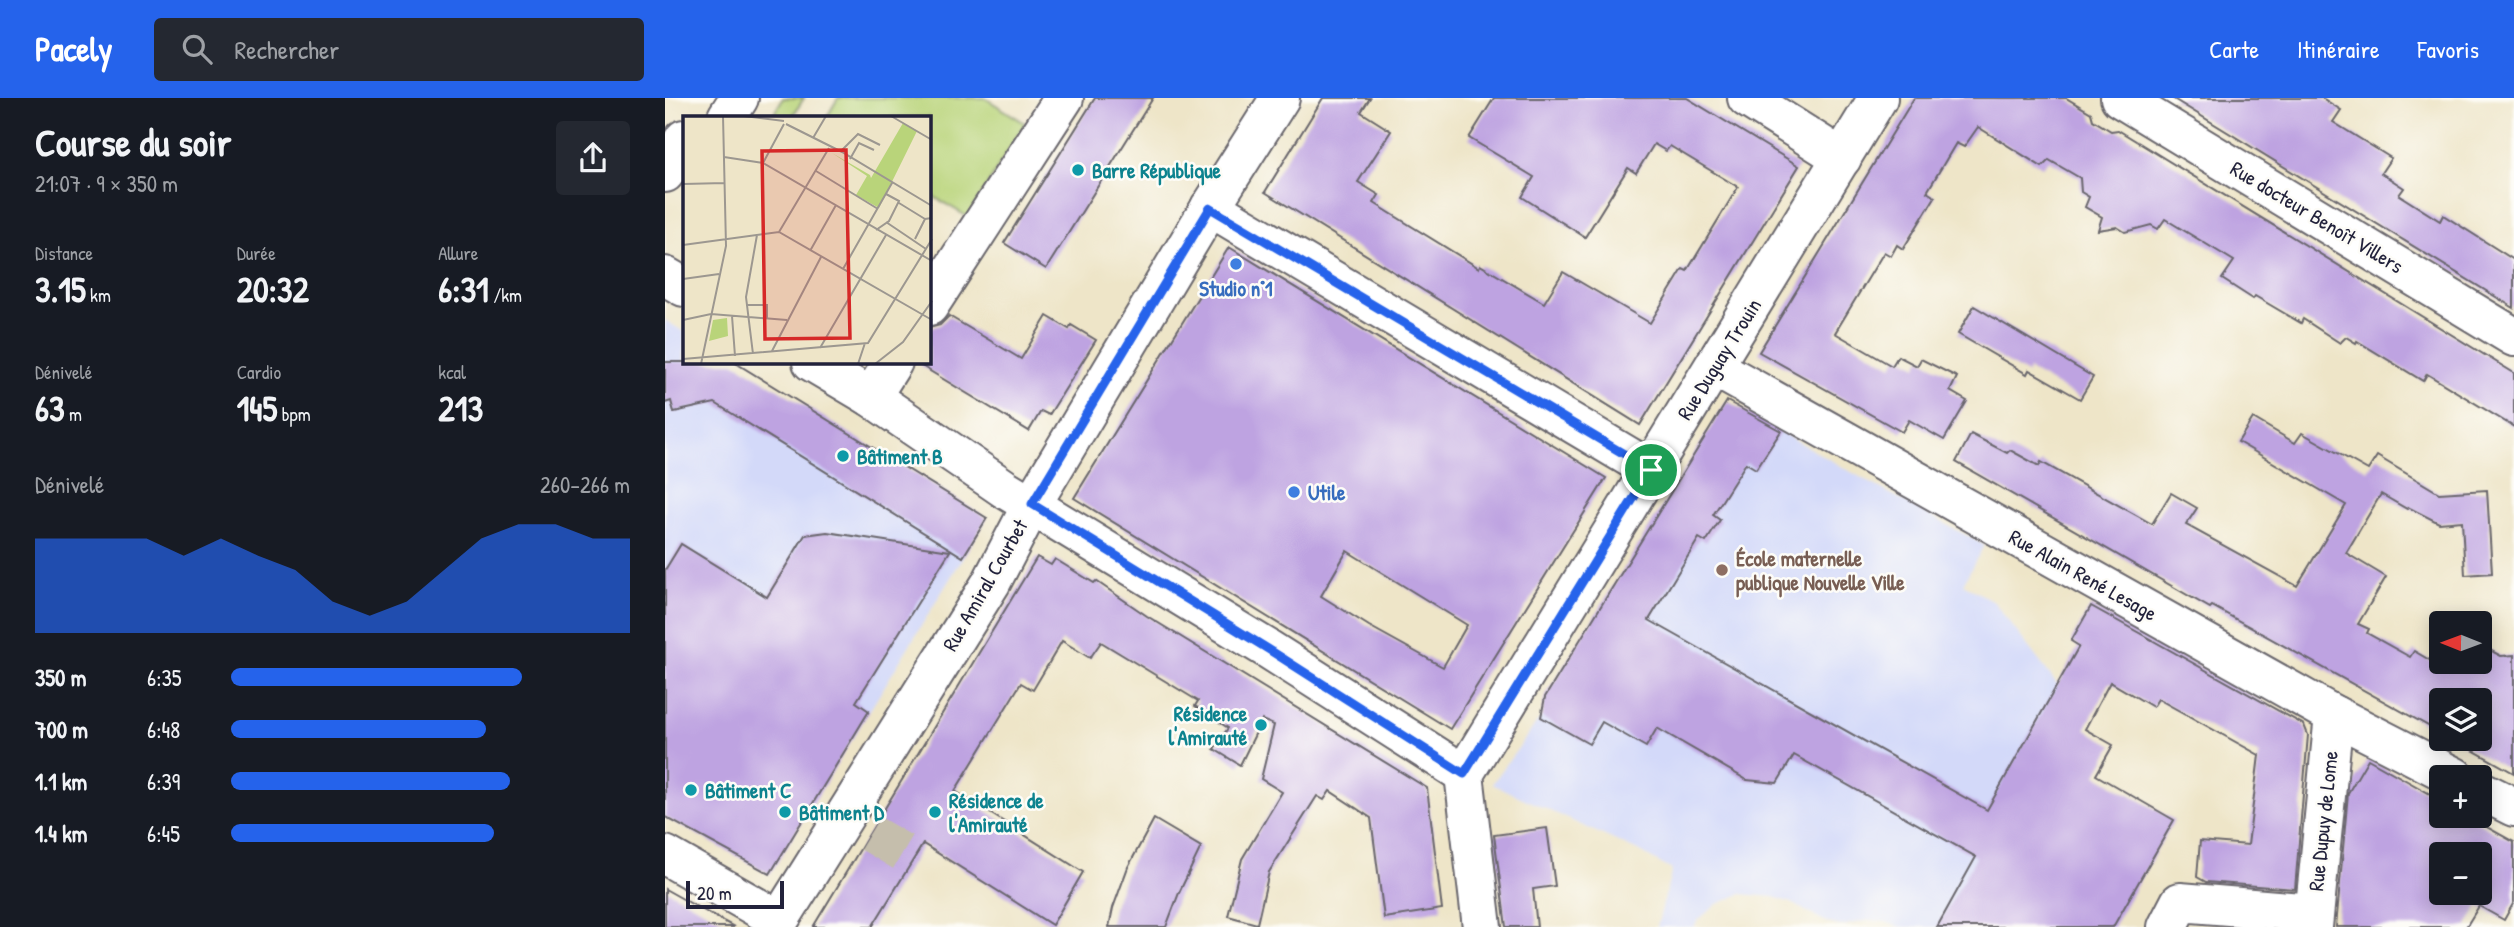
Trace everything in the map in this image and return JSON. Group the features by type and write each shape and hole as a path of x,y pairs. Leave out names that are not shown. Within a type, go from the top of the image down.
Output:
{"street":[{"path":"728,116 739,98"},
{"path":"931,303 1064,98"},
{"name":"Rue Amiral Courbet","path":"777,923 857,825 1032,504 1279,98"},
{"path":"1747,98 1842,158"},
{"name":"Rue Duguay Trouin","path":"1464,774 1878,98"},
{"name":"Rue docteur Benoît Villers","path":"2120,98 2514,337"},
{"path":"1210,208 1651,470"},
{"path":"665,276 683,287"},
{"path":"815,364 871,397 1005,489 1268,649 1464,774 1482,927"},
{"path":"871,397 892,364"},
{"name":"Rue Alain René Lesage","path":"1714,367 2334,715 2432,765"},
{"name":"Rue Dupuy de Lome","path":"2313,920 2334,715"},
{"path":"2492,796 2514,807"},
{"path":"665,855 777,923"},
{"path":"2167,927 2180,902 2313,920"}],"shaded area":[{"path":"665,320 683,331 683,364 737,364 987,518 770,874 665,817"},
{"path":"1727,401 1984,545 1963,584 1993,601 2088,724 1974,927 1900,927 1870,920 1841,926 1828,923 1774,897 1741,894 1717,904 1698,920 1694,927 1657,927 1672,870 1640,852 1492,784 1541,717"}],"green space":[{"path":"783,98 804,98 793,116 773,116"},
{"path":"838,98 985,98 1025,123 968,217 931,195 931,116 828,116"}],"building":[{"name":"Barre République","path":"1095,98 1153,98 1046,269 1004,243"},
{"path":"1323,98 1370,98 1361,112 1391,131 1358,182 1379,195 1374,203 1479,268 1480,265 1544,303 1563,272 1650,323 1683,269 1687,271 1738,187 1670,146 1666,151 1654,144 1636,173 1628,168 1585,237 1522,197 1534,177 1469,138 1494,98 1687,98 1799,166 1640,425 1265,192"},
{"path":"1914,98 2066,98 2091,113 2093,120 2111,131 2118,130 2514,373 2514,427 2427,374 2423,381 2357,341 2356,343 2346,337 2340,343 2303,319 2301,323 2255,296 2253,299 2222,279 2234,261 2165,219 2158,229 2151,225 2125,232 2117,227 2098,230 2102,217 2085,207 2089,197 2081,192 2080,178 2049,160 2042,167 1978,127 1964,147 1956,143 1927,192 1935,197 1903,249 1897,245 1891,256 1884,252 1835,333 1892,366 1898,356 1917,366 1921,359 1957,377 1950,391 1967,401 1944,440 1909,420 1902,432 1759,352"},
{"path":"2172,98 2322,98 2341,110 2333,122 2391,158 2381,173 2404,188 2399,195 2440,221 2443,215 2514,260 2514,308"},
{"path":"1229,247 1606,478 1450,729 1074,498","holes":["1347,551 1467,625 1443,667 1321,596"]},
{"path":"1974,306 2093,377 2080,399 2029,370 2027,374 1958,334"},
{"path":"949,316 1021,359 1047,316 1069,329 1071,325 1096,340 1049,415 1041,411 1029,431 920,365 931,364 931,327 940,325"},
{"name":"Bâtiment B","path":"665,362 737,364 987,518 963,557 715,403 674,412 671,401 665,403"},
{"path":"1727,401 1781,431 1756,469 1746,463 1713,515 1720,520 1706,542 1699,538 1649,620 1987,810 2079,646 2071,641 2091,606 2304,725 2308,735 2295,889 2206,882 2197,877 2200,841 2248,845 2259,755 2158,699 2153,707 2110,682 2085,729 2113,745 2096,775 2174,820 2113,927 1937,927 1976,857 1794,755 1777,783 1747,780 1657,728 1646,747 1602,722 1589,744 1541,717 1545,697"},
{"path":"2253,418 2295,443 2302,433 2368,470 2377,456 2439,493 2487,490 2492,573 2465,575 2462,521 2439,523 2381,494 2346,553 2386,577 2358,624 2369,629 2367,633 2410,657 2414,651 2429,660 2429,674 2492,674 2492,651 2501,656 2514,655 2514,773 2474,751 2492,751 2492,688 2429,688 2429,726 2212,606 2210,608 1956,462 1971,434 2007,453 2010,450 2039,466 2041,462 2152,524 2171,493 2197,508 2186,525 2297,586 2346,505 2238,442"},
{"path":"827,532 950,551 856,702 869,711 770,874 665,817 665,570 681,544 767,597 805,535"},
{"path":"1037,557 1051,565 1055,559 1094,583 1096,581 1147,616 1427,788 1442,909 1384,918 1371,818 1330,791 1324,800 1317,796 1269,872 1257,924 1228,916 1242,859 1282,792 1261,779 1274,725 1262,720 1240,765 1214,749 1228,728 1195,706 1198,701 1101,642 1090,658 1062,641 1033,690 1021,683 955,791 1083,872 1052,925 923,844 872,927 813,927"},
{"path":"2368,759 2429,793 2429,828 2489,828 2514,842 2514,902 2504,920 2479,906 2466,927 2336,927 2348,793"},
{"path":"1154,819 1201,847 1166,927 1109,927 1128,867"},
{"path":"1547,828 1555,886 1533,889 1537,927 1506,927 1494,835"},
{"path":"665,889 690,903 734,927 665,927"}],"tunnel":[{"path":"870,833 914,859"}],"place":[{"name":"Barre République","path":"1078,170"},
{"name":"Studio n°1","path":"1236,264"},
{"name":"Bâtiment B","path":"843,456"},
{"name":"Utile","path":"1294,492"},
{"name":"École maternelle publique Nouvelle Ville","path":"1722,570"},
{"name":"Résidence l'Amirauté","path":"1261,725"},
{"name":"Bâtiment C","path":"691,790"},
{"name":"Bâtiment D","path":"785,812"},
{"name":"Résidence de l'Amirauté","path":"935,812"}],"route":[{"path":"1210,208 1651,470 1464,774 1268,649 1067,528 1032,504 1210,208"}]}
